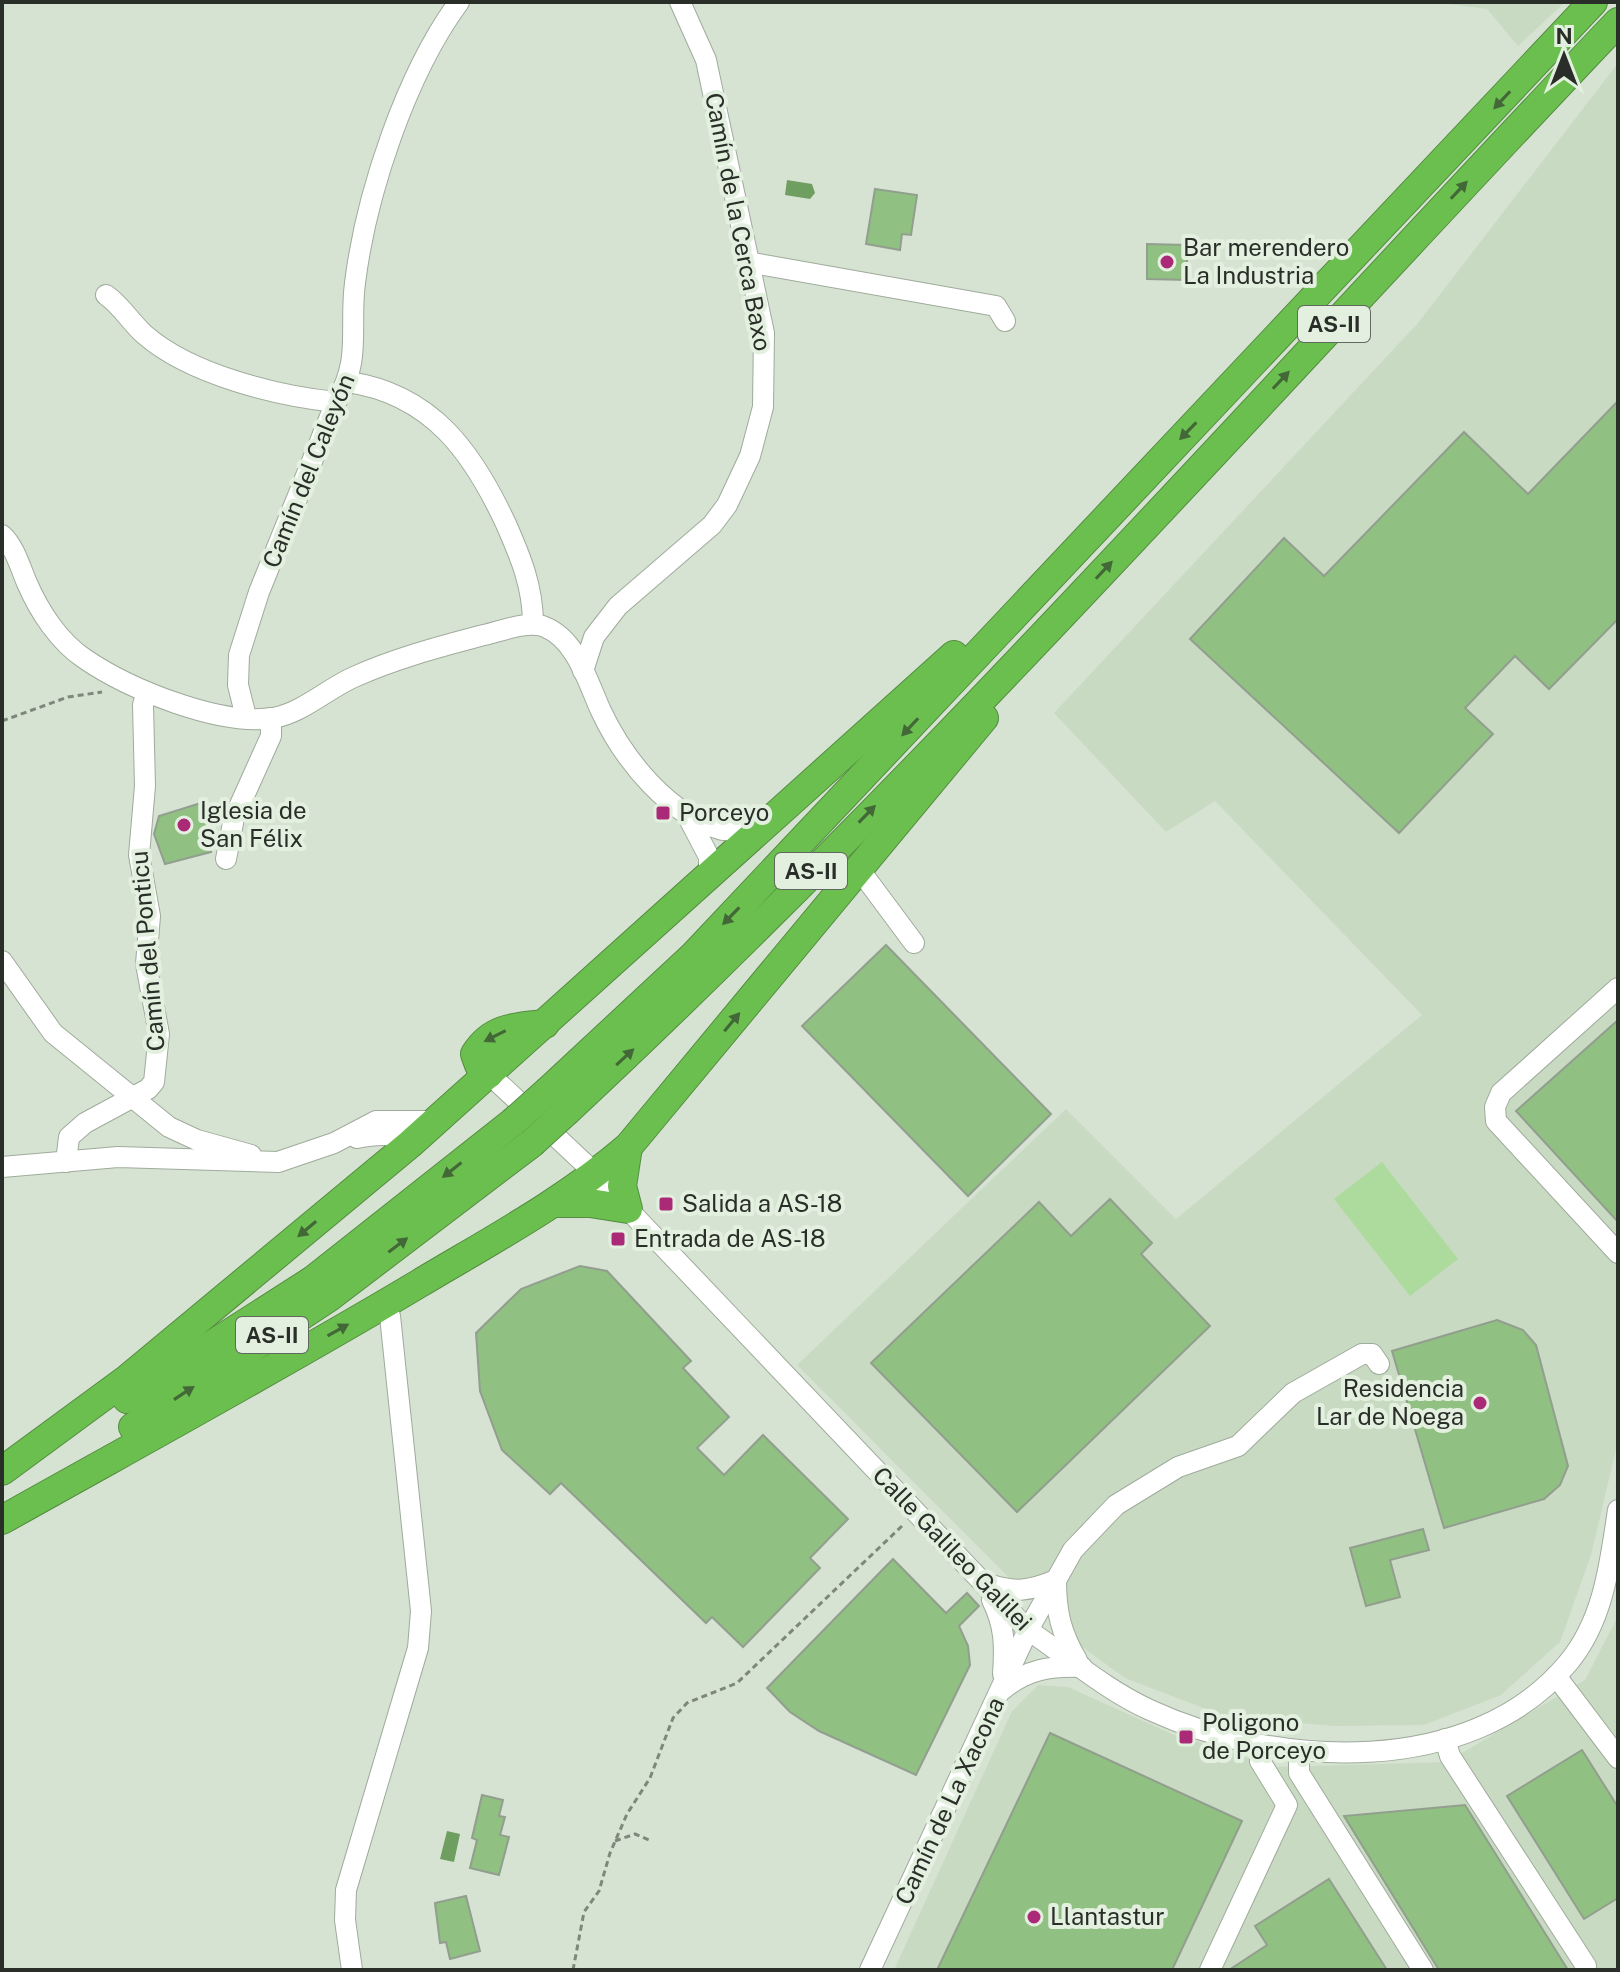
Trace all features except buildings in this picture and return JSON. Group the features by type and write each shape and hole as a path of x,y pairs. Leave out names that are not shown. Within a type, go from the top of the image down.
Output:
{"highway":[{"name":"AS-II","path":"558,1100 1593,2"},
{"name":"AS-II","path":"2,1513 328,1298 558,1100 713,975 1050,627 1618,22"},
{"path":"2,1471 127,1379 410,1144 489,1074 479,1065 475,1054 486,1037 514,1027 545,1024 658,925 719,861 952,657 1039,587"},
{"path":"2,1520 382,1305 555,1203 589,1169 628,1147 1010,687 1050,627"},
{"name":"AS-II","path":"2,1479 313,1280 522,1133"},
{"path":"555,1203 590,1203 628,1209 622,1186 628,1147"}],"street":[{"name":"Camín del Caleyón","path":"246,717 238,685 239,655 259,592 336,402 348,382 354,360 354,286 374,189 413,85 442,26 459,2"},
{"name":"Camín de la Cerca Baxo","path":"583,671 594,637 618,606 712,525 727,505 750,456 762,415 766,360 764,333 706,60 680,2"},
{"path":"747,262 996,306 1005,321"},
{"path":"106,295 146,336 177,355 238,382 306,399 336,402"},
{"path":"348,382 398,396 438,424 468,452 485,479 531,582 533,624"},
{"path":"2,535 12,547 45,616 83,659 147,692 189,709 271,718 386,664 455,642 533,624 547,628 562,639 583,671 615,738 639,771 686,813 719,861"},
{"name":"Camín del Ponticu","path":"66,1162 69,1137 85,1123 132,1098 154,1082 159,1034 146,964 150,916 139,855 145,786 143,705 147,692"},
{"path":"226,859 234,818 271,736 271,718"},
{"path":"686,813 709,857 719,861"},
{"path":"859,869 914,943"},
{"path":"2,961 53,1033 169,1127 197,1140 278,1162"},
{"path":"1618,988 1501,1093 1495,1107 1496,1121 1618,1253"},
{"name":"Calle Galileo Galilei","path":"489,1074 628,1209 1028,1630 1150,1710 1262,1747 1299,1752 1390,1749 1445,1739 1489,1726 1535,1696 1569,1662 1606,1590 1618,1510"},
{"path":"334,1143 376,1121 436,1121"},
{"path":"2,1167 130,1157 278,1162 334,1143 377,1134 400,1137 410,1144"},
{"path":"352,1970 345,1920 346,1890 418,1648 421,1611 390,1316 382,1305"},
{"name":"Camín de La Xacona","path":"870,1970 1028,1630 1073,1550 1116,1505 1178,1467 1238,1446 1293,1393 1362,1354 1372,1354 1379,1364"},
{"path":"982,1582 1012,1592 1034,1590 1056,1580 1056,1613 1065,1640 1082,1667"},
{"path":"982,1582 1002,1620 1005,1643 1002,1690"},
{"path":"1002,1690 1019,1675 1051,1666 1082,1667"},
{"path":"1556,1676 1618,1758"},
{"path":"1445,1739 1450,1756 1586,1966"},
{"path":"1210,1970 1287,1805 1260,1761 1262,1747"},
{"path":"1299,1752 1299,1773 1423,1970"}],"path":[{"path":"2,721 68,697 101,692 147,692"},
{"path":"573,1970 584,1912 599,1891 615,1841 650,1778 673,1718 687,1703 737,1683 905,1524"},
{"path":"615,1841 635,1834 649,1840"}],"shaded area":[{"path":"1432,2 1565,2 1518,46 1487,9"},
{"path":"1618,63 1618,1441 1591,1555 1560,1642 1501,1695 1424,1725 1334,1726 1224,1716 1125,1678 1067,1636 797,1365 1066,1109 1176,1219 1422,1015 1215,801 1166,832 1054,713 1418,323"},
{"path":"787,180 812,184 815,193 810,199 785,195"},
{"path":"1382,1162 1458,1259 1410,1296 1334,1199"},
{"path":"1618,1616 1618,1970 894,1970 1012,1711 1038,1685 1068,1687 1172,1734 1276,1767 1447,1762 1585,1680"},
{"path":"447,1831 460,1834 454,1862 440,1859"}],"place":[{"name":"Bar merendero La Industria","path":"1167,262"},
{"name":"Porceyo","path":"663,813"},
{"name":"Iglesia de San Félix","path":"184,825"},
{"name":"Salida a AS-18","path":"666,1204"},
{"name":"Entrada de AS-18","path":"618,1239"},
{"name":"Residencia Lar de Noega","path":"1480,1403"},
{"name":"Poligono de Porceyo","path":"1186,1737"},
{"name":"Llantastur","path":"1034,1917"}]}
